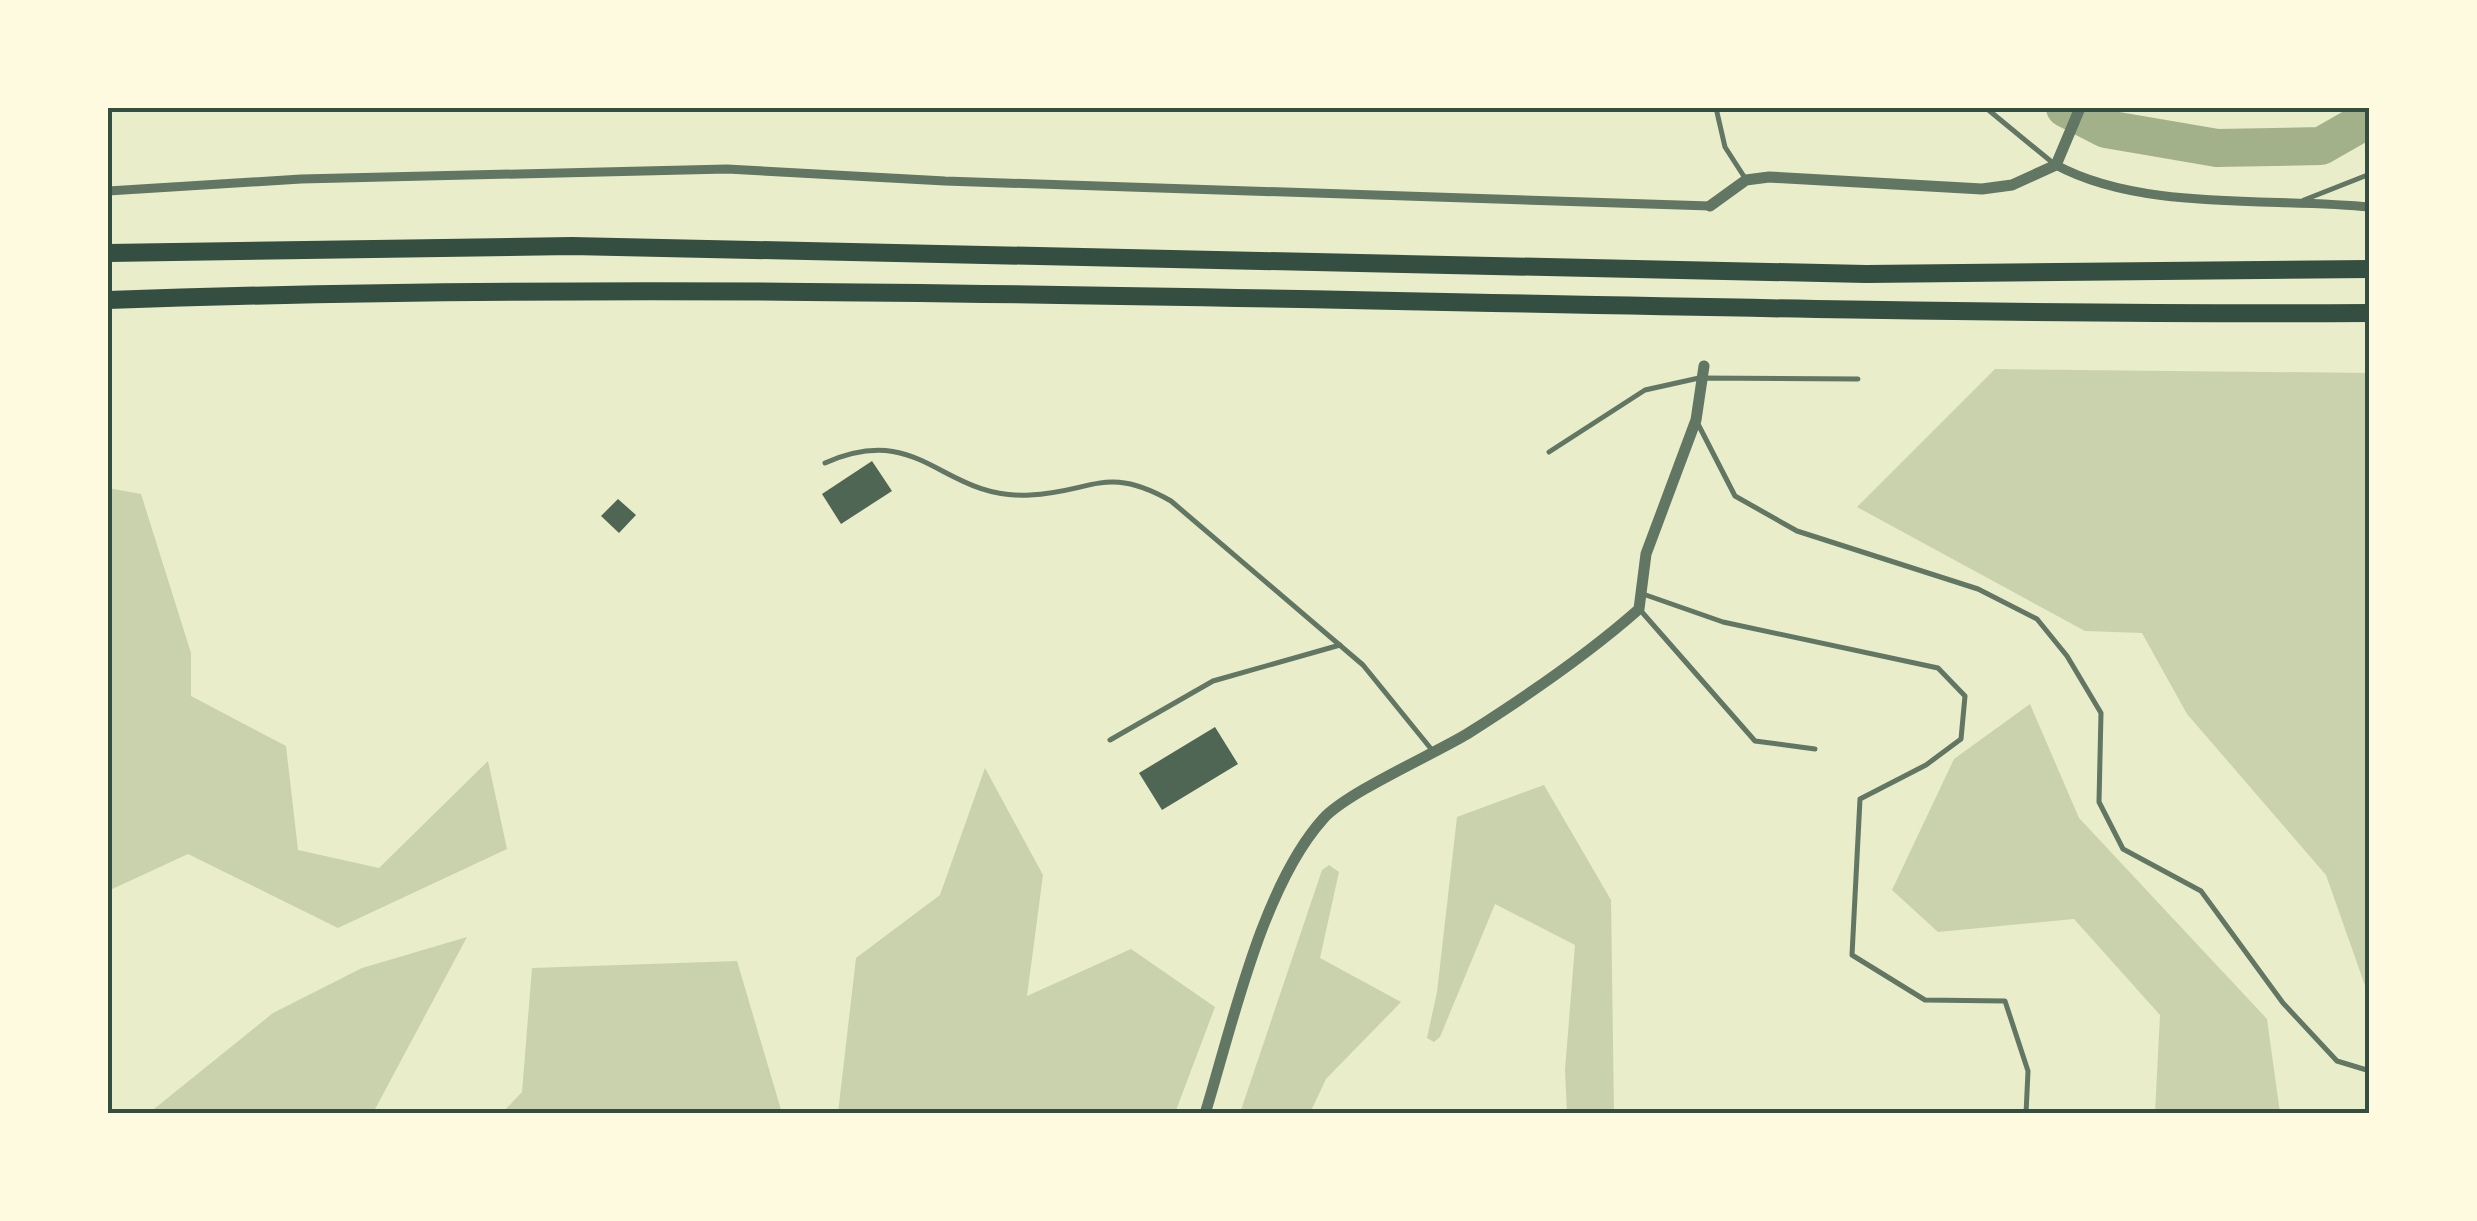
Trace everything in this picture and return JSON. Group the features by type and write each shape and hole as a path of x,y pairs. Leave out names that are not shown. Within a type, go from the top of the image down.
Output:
{"highway":[{"path":"108,252 572,246 1866,274 2370,270"},
{"path":"108,300 480,293 828,294 1908,312 2370,313"}],"street":[{"path":"2056,165 2080,108"},
{"path":"108,190 301,179 726,169 965,181 1710,206 1746,180 1769,177 1996,188 2056,165 2101,184 2200,198 2370,207"},
{"path":"1205,1114 1268,918 1298,850 1326,814 1434,752 1597,646 1639,609 1646,554 1696,420 1701,372"}],"lane":[{"path":"1716,108 1725,147 1746,180"},
{"path":"1986,108 2056,165"},
{"path":"2297,203 2370,174"},
{"path":"1548,452 1645,390 1701,372 1858,379"},
{"path":"1696,420 1735,496 1797,531 1978,590 2037,619 2101,713 2099,802 2123,849 2202,891 2283,1003 2336,1061 2370,1071"},
{"path":"825,463 858,448 905,451 977,490 1030,495 1099,480 1148,488 1171,501 1364,665 1434,752"},
{"path":"1643,594 1723,622 1938,668 1965,696 1961,739 1926,765 1860,799 1852,955 1926,1000 2005,1002 2028,1071 2026,1114"},
{"path":"1639,609 1756,741 1815,750"},
{"path":"1110,740 1213,681 1340,645"}],"green space":[{"path":"1995,369 2369,373 2369,997 2326,875 2187,714 2142,633 2085,631 1857,507"},
{"path":"108,488 141,494 191,653 191,696 286,746 298,850 379,868 488,761 507,849 338,928 188,854 108,891"},
{"path":"2030,704 2079,818 2267,1019 2280,1113 2155,1113 2160,1015 2074,919 1938,932 1892,890 1954,759"},
{"path":"985,768 1043,875 1027,996 1131,949 1215,1007 1175,1113 838,1113 856,958 940,895"},
{"path":"1544,785 1611,900 1614,1113 1567,1113 1565,1070 1575,945 1495,904 1440,1037 1434,1042 1427,1038 1437,992 1457,817"},
{"path":"1329,865 1339,872 1320,958 1401,1002 1326,1079 1310,1113 1240,1113 1322,870"},
{"path":"467,937 373,1113 149,1113 273,1013 362,968"},
{"path":"737,961 782,1113 502,1113 522,1092 532,968"}],"building":[{"path":"872,461 892,491 841,524 822,494"},
{"path":"618,499 636,515 619,533 601,516"},
{"path":"1215,727 1238,764 1162,810 1139,773"}],"waterway":[{"path":"2065,108 2106,129 2217,148 2321,146 2370,118"}]}
